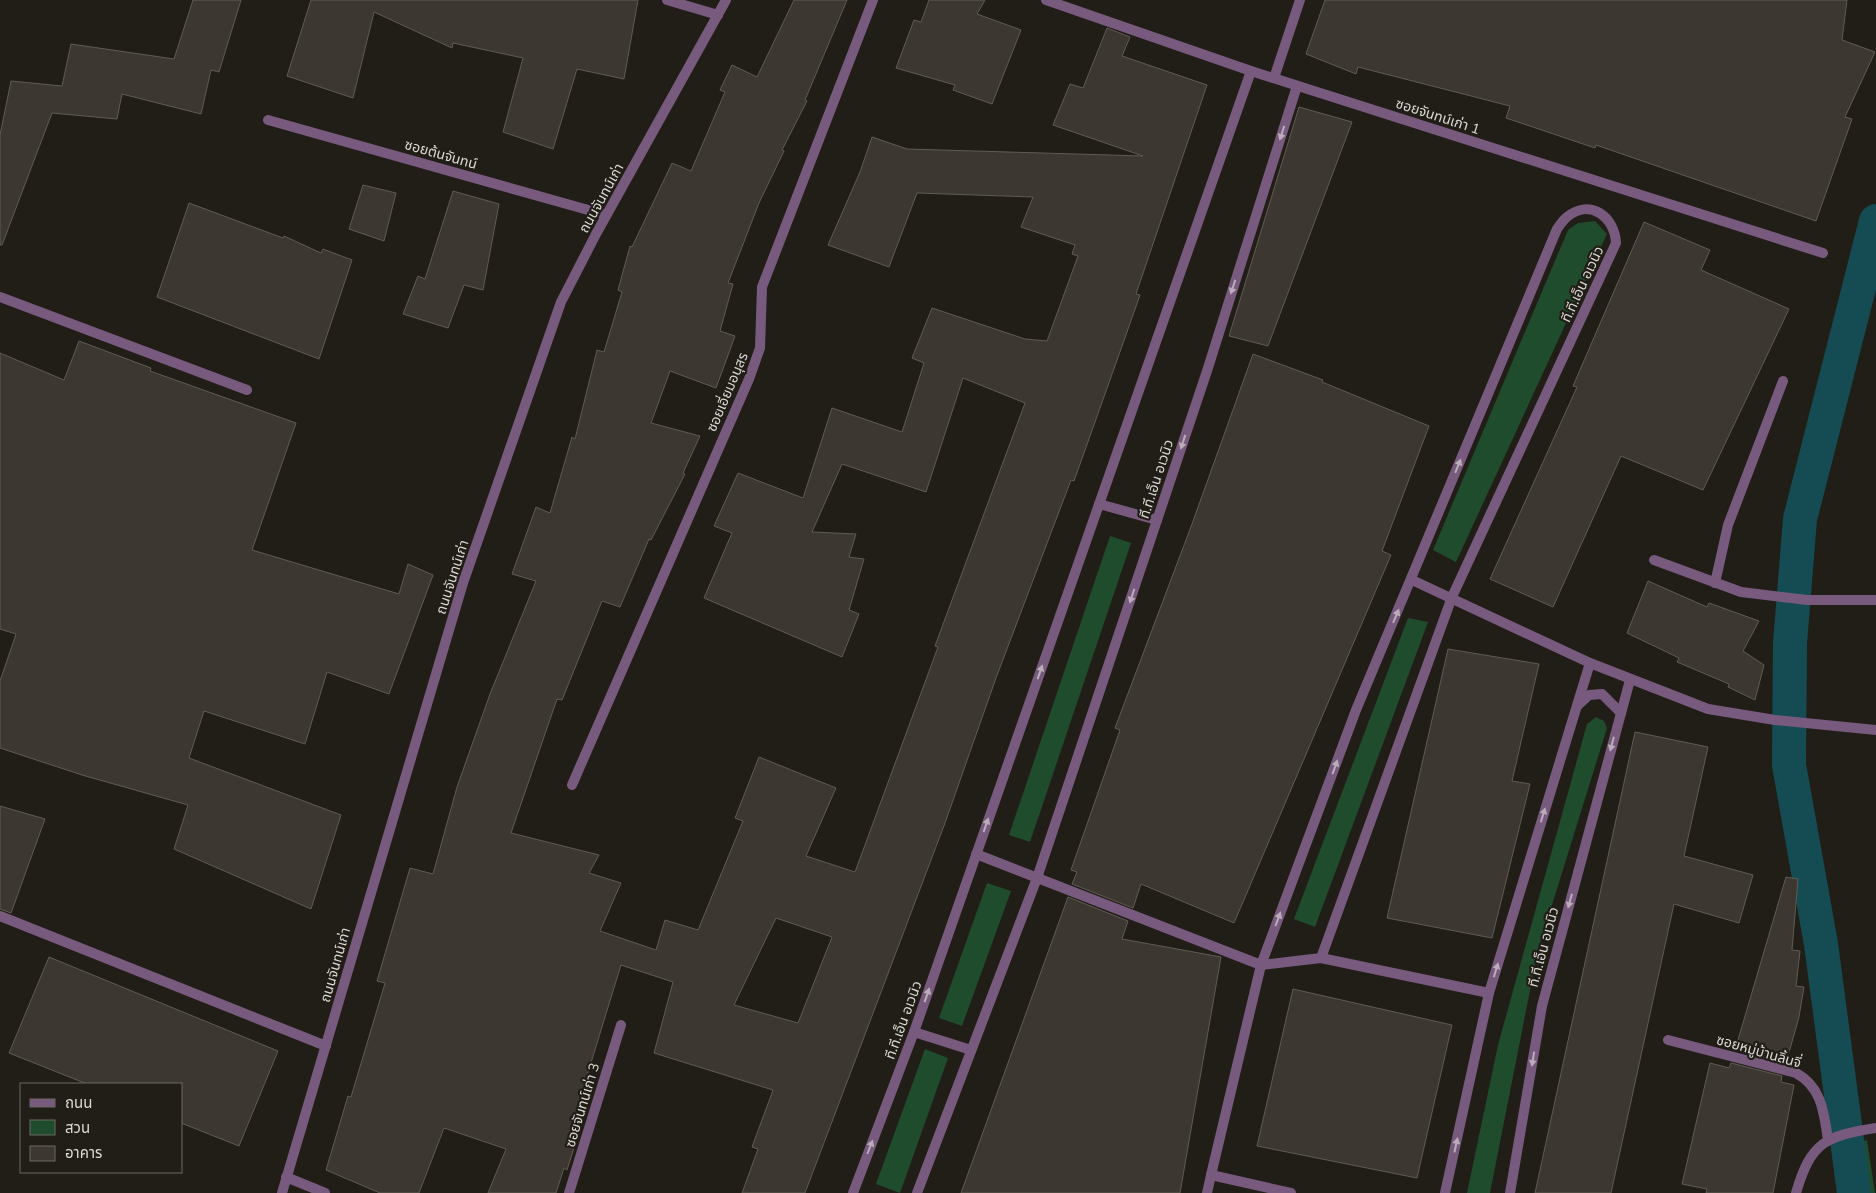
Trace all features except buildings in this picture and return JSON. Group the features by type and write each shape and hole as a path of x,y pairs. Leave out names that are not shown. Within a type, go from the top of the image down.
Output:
{"street":[{"path":"667,0 718,15"},
{"name":"ถนนจันทน์เก่า","path":"282,1193 463,583 561,302 606,215 726,0"},
{"name":"ซอยเอี่ยมอนุสร","path":"572,785 749,378 760,348 762,287 873,0"},
{"name":"ซอยจันทน์เก่า 1","path":"1046,0 1297,86 1823,253"},
{"path":"1274,78 1300,0"},
{"name":"ที.ที.เอ็น อเวนิว","path":"852,1193 914,1032 1251,71"},
{"name":"ที.ที.เอ็น อเวนิว","path":"917,1193 1037,878 1157,520 1297,86"},
{"name":"ซอยต้นจันทน์","path":"268,120 606,215"},
{"name":"ที.ที.เอ็น อเวนิว","path":"1207,1193 1262,964 1356,710 1412,580 1557,229 1567,217 1580,210 1594,210 1606,215 1616,229 1616,243 1452,598 1321,958"},
{"path":"0,297 248,390"},
{"path":"1715,583 1728,525 1783,381"},
{"path":"1099,504 1157,520"},
{"path":"1654,560 1741,592 1808,600 1876,600"},
{"path":"1412,580 1590,663 1708,709 1776,720 1876,730"},
{"path":"1446,1193 1489,993 1590,663"},
{"name":"ที.ที.เอ็น อเวนิว","path":"1510,1193 1542,1006 1630,680"},
{"path":"1576,707 1588,695 1602,694 1621,713"},
{"path":"976,854 1262,964 1321,958 1489,993"},
{"path":"0,916 326,1046"},
{"name":"ซอยจันทน์เก่า 3","path":"569,1193 621,1025"},
{"path":"914,1032 971,1050"},
{"name":"ซอยหมู่บ้านลิ้นจี่","path":"1668,1040 1796,1073 1808,1080 1818,1095 1833,1138"},
{"path":"1796,1193 1806,1163 1814,1151 1833,1138 1876,1128"},
{"path":"1211,1175 1291,1193"},
{"path":"286,1177 325,1193"}],"green space":[{"path":"1595,221 1607,234 1456,562 1433,550 1568,230 1578,223"},
{"path":"1110,536 1131,543 1030,842 1009,835"},
{"path":"1408,618 1428,622 1315,927 1294,919"},
{"path":"1596,717 1604,721 1607,728 1538,950 1490,1193 1467,1193 1498,1045 1587,724"},
{"path":"987,883 1011,891 962,1026 939,1018"},
{"path":"925,1049 948,1058 900,1193 876,1184"},
{"path":"1867,1140 1875,1193 1847,1193 1841,1147"}],"waterway":[{"path":"1854,1193 1821,944 1789,765 1790,643 1800,519 1876,221"}]}
